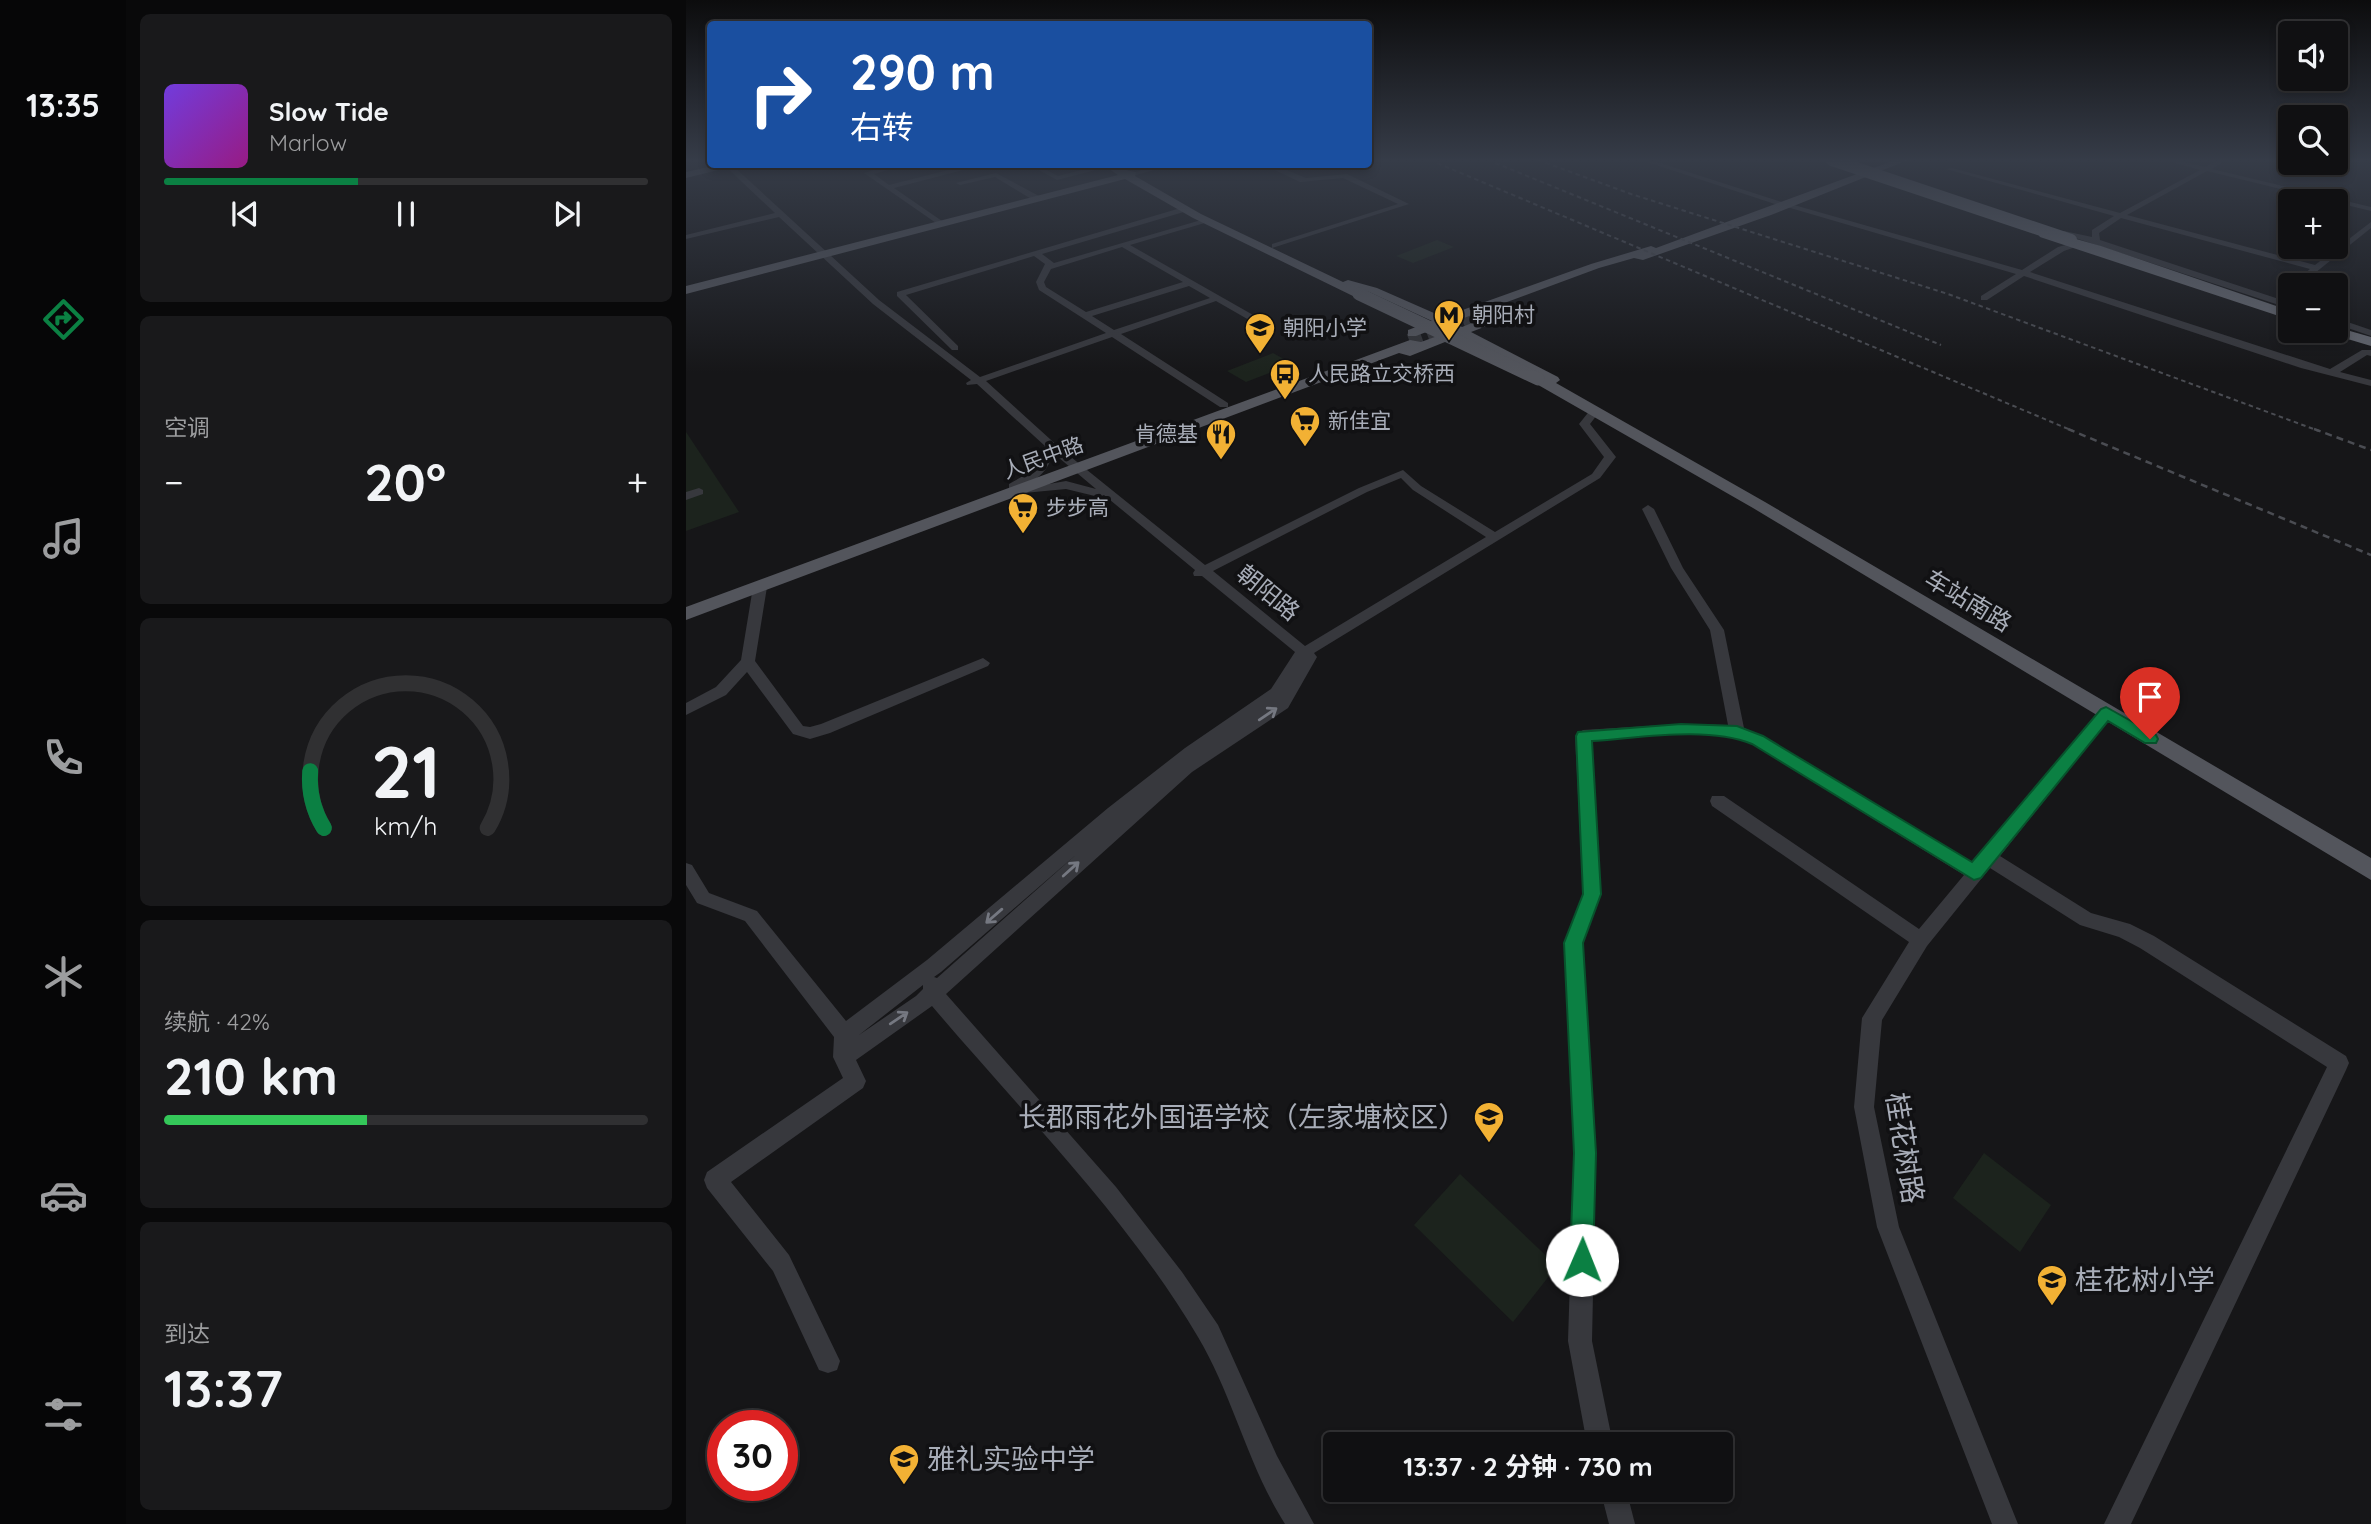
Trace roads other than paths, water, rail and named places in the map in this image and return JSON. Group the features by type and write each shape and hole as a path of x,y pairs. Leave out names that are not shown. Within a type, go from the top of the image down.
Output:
{"highway":[{"path":"2047,231 2071,239"},
{"path":"2047,231 2071,239"},
{"path":"2048,231 2278,310"},
{"path":"2348,333 2371,341"}],"main road":[{"path":"686,288 904,231"},
{"path":"1229,231 1551,383"},
{"path":"1242,231 1343,284 1357,298 1422,330 1551,383"},
{"path":"1474,318 1709,231"},
{"path":"1564,291 1616,271 1652,251"},
{"path":"1199,422 1224,405 1443,322 1595,266 1652,251"},
{"path":"1343,284 1373,290 1443,322 1539,371 1551,383"},
{"path":"1199,422 1513,312"},
{"name":"人民中路","path":"686,604 1073,468 1412,341"},
{"name":"车站南路","path":"1551,383 2371,870"},
{"name":"车站南路","path":"1551,383 1607,408 1748,490 1863,562 2371,859"},
{"name":"人民中路","path":"686,614 1012,490"}],"street":[{"path":"686,237 710,231"},
{"name":"朝阳路","path":"796,231 821,253"},
{"name":"朝阳路","path":"797,231 876,302 1073,468 1302,654 1310,657 1283,704 1186,768 933,993 843,1057"},
{"path":"955,348 900,294 1109,231"},
{"path":"1048,267 1167,231"},
{"path":"1275,246 1322,231"},
{"path":"1879,231 2023,273 2141,314 2371,383"},
{"path":"2096,231 2096,241"},
{"path":"2185,231 2316,268"},
{"path":"2310,273 2362,231"},
{"path":"1984,298 2061,250 2071,239 2096,241 2276,301"},
{"path":"1122,244 1266,326"},
{"path":"1035,253 1050,263 1040,282 1042,288 1224,405"},
{"path":"1084,316 1190,283"},
{"path":"973,382 1217,298"},
{"path":"2348,325 2371,333"},
{"path":"2331,373 2365,352 2371,353"},
{"name":"朝阳路","path":"973,382 1046,449 1201,572"},
{"path":"1302,654 1596,476 1610,457 1584,424 1595,411"},
{"path":"1012,490 1046,464 1046,449"},
{"path":"1201,572 1363,490 1403,474 1417,488 1496,537"},
{"path":"1012,490 1066,485 1099,492"},
{"path":"686,496 699,492"},
{"path":"1648,509 1677,568 1717,630 1737,732"},
{"path":"686,710 721,691 748,663 760,587"},
{"name":"朝阳路","path":"845,1034 934,966 1114,813 1191,752 1276,693 1302,654"},
{"path":"748,663 798,730 810,733 983,663"},
{"name":"桂花树路","path":"2005,1524 1888,1227 1864,1108 1872,1018 1922,940 2106,713"},
{"path":"1598,1432 1580,1341 1585,1153 1573,943 1592,894 1583,736 1681,730 1737,732 1757,740 2086,919 2124,930 2147,942 2339,1063 2117,1524"},
{"path":"1718,801 1922,940"},
{"path":"686,870 703,898 751,916 845,1034 843,1057 856,1081 715,1180 782,1263 828,1361"},
{"path":"934,966 933,993 1006,1079 1088,1168 1207,1328 1264,1458 1301,1524"},
{"path":"1616,1502 1622,1524"}],"tunnel":[{"path":"1409,340 1472,317"}],"railway":[{"path":"1599,231 2073,431"},
{"path":"1662,231 1941,345"},
{"path":"1749,231 1948,294 2319,431"},
{"path":"2068,429 2371,555"},
{"path":"2314,429 2371,450"}],"place":[{"name":"朝阳村","path":"1449,342"},
{"name":"朝阳小学","path":"1260,355"},
{"name":"人民路立交桥西","path":"1285,401"},
{"name":"新佳宜","path":"1305,448"},
{"name":"肯德基","path":"1221,461"},
{"name":"步步高","path":"1023,535"},
{"name":"长郡雨花外国语学校（左家塘校区）","path":"1489,1144"},
{"name":"桂花树小学","path":"2052,1307"},
{"name":"雅礼实验中学","path":"904,1486"}]}
